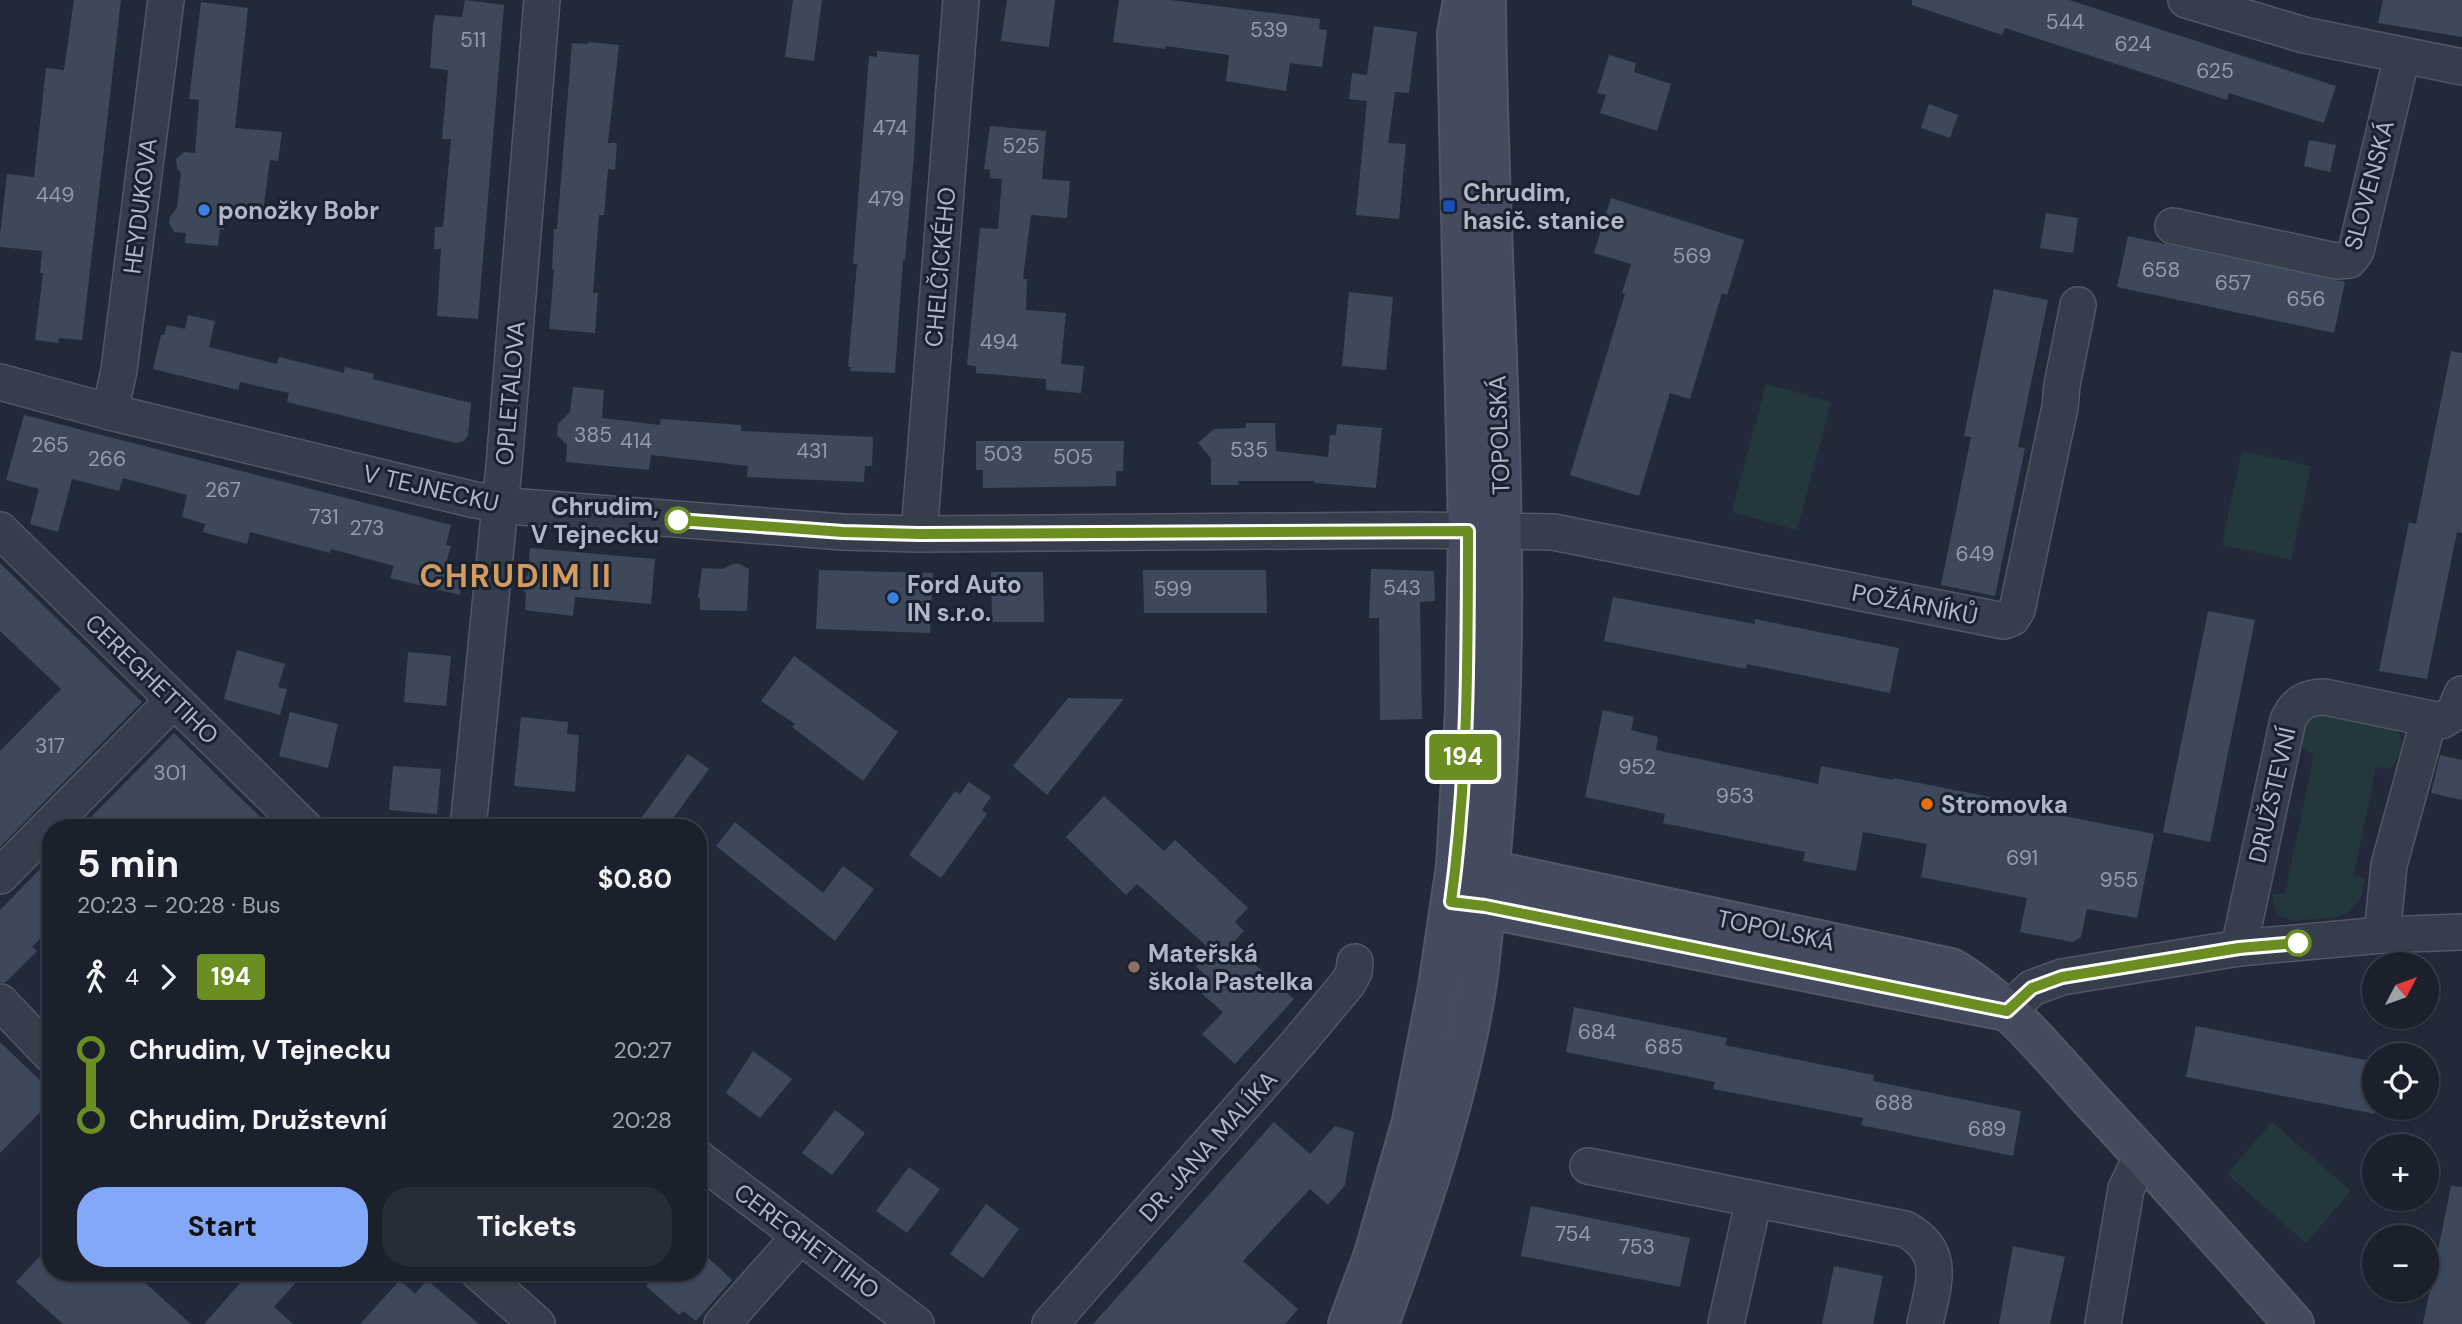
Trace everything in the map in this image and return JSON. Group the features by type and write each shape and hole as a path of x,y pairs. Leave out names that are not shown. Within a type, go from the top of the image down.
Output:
{"main road":[{"name":"TOPOLSKÁ","path":"1463,0 1457,34 1500,745 1471,886 1941,964 1975,982 2007,1011 2146,1159 2294,1324"},
{"name":"TOPOLSKÁ","path":"1485,531 1486,0"},
{"path":"1348,1324 1374,1254 1412,1121 1428,1039 1471,886"},
{"path":"1379,1324 1433,1163 1462,1056 1475,993 1471,886"}],"street":[{"name":"HEYDUKOVA","path":"110,412 119,370 166,0"},
{"name":"OPLETALOVA","path":"469,819 500,505 541,0"},
{"name":"CHELČICKÉHO","path":"919,534 961,0"},
{"path":"2186,0 2304,36 2462,67"},
{"name":"SLOVENSKÁ","path":"2173,226 2336,261 2349,260 2356,251 2402,57"},
{"name":"POŽÁRNÍKŮ","path":"1485,531 1558,533 2007,621 2017,610 2060,407 2078,305"},
{"name":"V TEJNECKU","path":"0,382 110,412 500,505 843,532 919,534 1485,531"},
{"name":"CEREGHETTIHO","path":"0,530 296,819"},
{"path":"2382,934 2389,865 2428,719 2441,721 2448,718 2455,713 2462,696"},
{"name":"DRUŽSTEVNÍ","path":"2239,948 2288,720 2296,706 2308,698 2325,697 2428,719"},
{"path":"56,819 174,700"},
{"path":"0,876 42,834"},
{"path":"2007,1011 2032,988 2062,977 2239,948 2382,934 2462,932"},
{"name":"DR. JANA MALÍKA","path":"1049,1324 1298,1043 1348,983 1354,972 1355,962"},
{"path":"0,1002 42,1046"},
{"path":"2102,1324 2126,1189 2135,1170 2146,1159"},
{"name":"CEREGHETTIHO","path":"707,1165 916,1324"},
{"path":"1588,1166 1893,1225 1915,1234 1930,1250 1934,1262 1934,1281 1925,1324"},
{"path":"1726,1324 1754,1199"},
{"path":"722,1324 800,1236"},
{"path":"488,1281 537,1324"}],"green space":[{"path":"1766,384 1831,402 1797,530 1732,512"},
{"path":"2242,451 2311,466 2291,560 2222,545"},
{"path":"2317,711 2388,725 2399,734 2402,746 2398,758 2389,769 2376,767 2354,875 2365,878 2361,898 2349,912 2337,917 2292,921 2277,914 2272,894 2285,894 2314,755 2298,746 2297,728"},
{"path":"2272,1122 2351,1191 2306,1243 2227,1174"}],"building":[{"path":"74,0 121,0 82,340 59,338 58,343 35,340 43,273 40,273 42,251 0,247 0,235 7,174 34,177 46,68 64,70"},
{"path":"465,0 504,5 478,319 437,316 441,249 434,249 435,227 443,227 451,139 442,139 448,70 430,68 433,25 435,15 462,17"},
{"path":"793,0 822,0 814,61 785,57"},
{"path":"1007,0 1055,0 1049,47 1001,41"},
{"path":"1119,0 1171,0 1320,19 1319,29 1327,30 1322,67 1290,63 1286,91 1226,81 1229,55 1113,42"},
{"path":"1912,0 2069,0 2336,86 2324,123 2229,93 2227,100 2005,28 2002,35 1912,5"},
{"path":"2383,0 2462,0 2462,37 2378,23"},
{"path":"201,2 248,8 235,128 282,132 278,161 270,160 263,211 227,207 224,230 220,229 218,246 185,243 186,233 174,232 169,223 177,208 181,173 176,159 184,152 195,153 199,100 189,99"},
{"path":"1374,26 1417,32 1409,93 1395,92 1388,143 1406,144 1399,219 1356,215 1367,101 1349,99 1352,73 1367,75"},
{"path":"572,43 619,45 608,143 617,143 615,170 608,169 604,215 599,215 593,293 598,293 595,333 549,329 554,229 557,229"},
{"path":"877,51 919,55 914,156 895,373 850,371 851,367 848,367 869,56 877,57"},
{"path":"1609,55 1636,63 1634,72 1671,84 1657,131 1600,113 1606,95 1597,93"},
{"path":"1929,104 1958,115 1950,138 1921,128"},
{"path":"990,126 1046,131 1042,179 1070,181 1067,218 1031,215 1023,279 1027,279 1026,310 1066,313 1061,364 1084,366 1081,393 1046,390 1046,379 976,373 976,366 967,365 980,228 998,229 1002,179 990,178 990,170 984,169"},
{"path":"2309,140 2336,145 2330,172 2304,166"},
{"path":"1611,198 1744,240 1727,295 1722,293 1690,399 1670,393 1639,496 1570,475 1625,294 1622,293 1631,264 1594,253"},
{"path":"2046,213 2078,218 2073,253 2040,248"},
{"path":"2128,236 2345,282 2334,333 2117,287"},
{"path":"1994,289 2048,300 2018,447 2025,448 1995,596 1941,585 1971,437 1964,436"},
{"path":"1349,292 1393,297 1386,370 1342,366"},
{"path":"188,315 215,321 209,347 277,364 279,357 344,373 345,367 374,374 373,379 471,403 468,435 464,441 456,443 287,402 289,393 240,382 238,390 153,369 161,335 164,335 167,325 185,329"},
{"path":"2451,351 2462,353 2462,533 2457,532 2427,679 2379,671 2409,522 2416,524"},
{"path":"573,387 604,390 602,418 660,425 661,419 741,425 741,431 873,437 872,466 865,466 864,482 747,477 748,466 651,455 649,470 566,462 567,445 557,435 558,424 570,412"},
{"path":"24,415 451,525 446,545 451,546 445,567 462,572 460,595 390,578 394,566 331,549 330,553 250,532 247,544 203,532 205,524 182,517 187,495 123,478 119,491 72,479 58,532 30,524 39,489 6,480"},
{"path":"1246,423 1275,423 1276,451 1328,457 1330,435 1336,435 1337,424 1382,428 1376,488 1315,481 1238,481 1239,485 1211,485 1211,458 1198,443 1214,429 1246,428"},
{"path":"976,441 1124,441 1123,471 1116,471 1116,486 983,488 983,470 976,470"},
{"path":"530,548 655,559 651,604 575,597 573,616 525,610 526,593 515,582 528,575"},
{"path":"0,563 142,702 0,847 0,751 61,689 0,631"},
{"path":"733,564 749,569 747,611 700,610 698,598 702,568 722,569"},
{"path":"1371,569 1434,571 1435,601 1420,602 1422,719 1380,720 1379,618 1369,618"},
{"path":"819,570 933,573 930,633 816,629"},
{"path":"1143,570 1266,570 1267,613 1144,613"},
{"path":"991,572 1043,572 1044,622 992,622"},
{"path":"1613,597 1755,624 1755,619 1899,648 1890,693 1747,664 1746,669 1604,641"},
{"path":"2208,611 2255,620 2210,842 2163,832"},
{"path":"237,650 285,664 278,687 287,689 280,715 224,699"},
{"path":"408,652 451,656 446,706 404,702"},
{"path":"794,656 898,732 863,781 792,727 795,724 761,701"},
{"path":"1068,698 1124,699 1047,795 1013,766"},
{"path":"1603,710 1634,717 1631,730 1658,737 1656,750 1818,784 1821,766 1893,780 1894,778 2000,799 2001,797 2046,805 2044,812 2154,834 2137,918 2087,909 2081,937 2072,942 2020,932 2027,898 1921,877 1927,844 1863,832 1856,871 1803,861 1805,852 1663,823 1665,814 1585,797"},
{"path":"290,712 338,724 328,768 279,756"},
{"path":"521,717 568,722 567,734 579,735 575,792 514,786"},
{"path":"174,733 263,819 89,819"},
{"path":"688,754 709,769 673,819 641,819"},
{"path":"2440,755 2462,760 2462,800 2431,793"},
{"path":"393,766 441,769 437,814 389,810"},
{"path":"969,782 991,797 982,810 987,814 941,878 909,855 955,791 960,794"},
{"path":"1104,796 1164,851 1175,840 1248,908 1235,922 1244,931 1232,944 1294,999 1235,1064 1202,1034 1223,1012 1194,987 1205,975 1196,966 1211,950 1137,884 1126,895 1066,837"},
{"path":"735,822 823,893 843,866 874,889 835,941 716,846"},
{"path":"42,867 42,937 32,947 37,951 5,983 0,982 0,910"},
{"path":"1574,1007 1727,1038 1725,1045 1874,1075 1873,1081 2021,1111 2013,1156 1861,1125 1863,1118 1713,1089 1715,1082 1566,1052"},
{"path":"2196,1026 2362,1059 2362,1111 2186,1077"},
{"path":"0,1042 42,1082 42,1110 0,1153"},
{"path":"753,1051 792,1079 760,1118 726,1093"},
{"path":"835,1110 865,1133 832,1175 802,1153"},
{"path":"1274,1122 1310,1154 1335,1126 1354,1132 1345,1185 1328,1205 1310,1189 1243,1261 1298,1309 1285,1324 1093,1324"},
{"path":"909,1167 940,1189 907,1233 876,1211"},
{"path":"2451,1186 2462,1187 2462,1324 2423,1324 2427,1302 2439,1302 2439,1245"},
{"path":"986,1204 1019,1229 983,1278 950,1254"},
{"path":"1531,1206 1690,1238 1680,1287 1521,1256"},
{"path":"2013,1246 2065,1257 2050,1324 1999,1324"},
{"path":"42,1254 42,1281 143,1281 191,1324 63,1324 16,1282"},
{"path":"707,1256 732,1280 696,1321 683,1311 679,1315 646,1286 651,1281 707,1281"},
{"path":"1834,1266 1883,1276 1873,1324 1822,1324"},
{"path":"242,1281 297,1281 274,1307 293,1324 204,1324"},
{"path":"399,1281 415,1294 428,1281 479,1324 360,1324"}],"bus line":[{"name":"194","path":"678,520 843,532 953,535 1468,531 1462,778 1451,902 1485,906 2007,1011 2032,988 2062,977 2239,948 2298,943"}],"place":[{"name":"Chrudim, hasič. stanice","path":"1449,206"},
{"name":"ponožky Bobr","path":"204,210"},
{"name":"Chrudim, V Tejnecku","path":"678,520"},
{"name":"Ford Auto IN s.r.o.","path":"893,598"},
{"name":"Stromovka","path":"1927,804"},
{"name":"Mateřská škola Pastelka","path":"1134,967"}],"district":[{"name":"CHRUDIM II","path":"516,576"}]}
